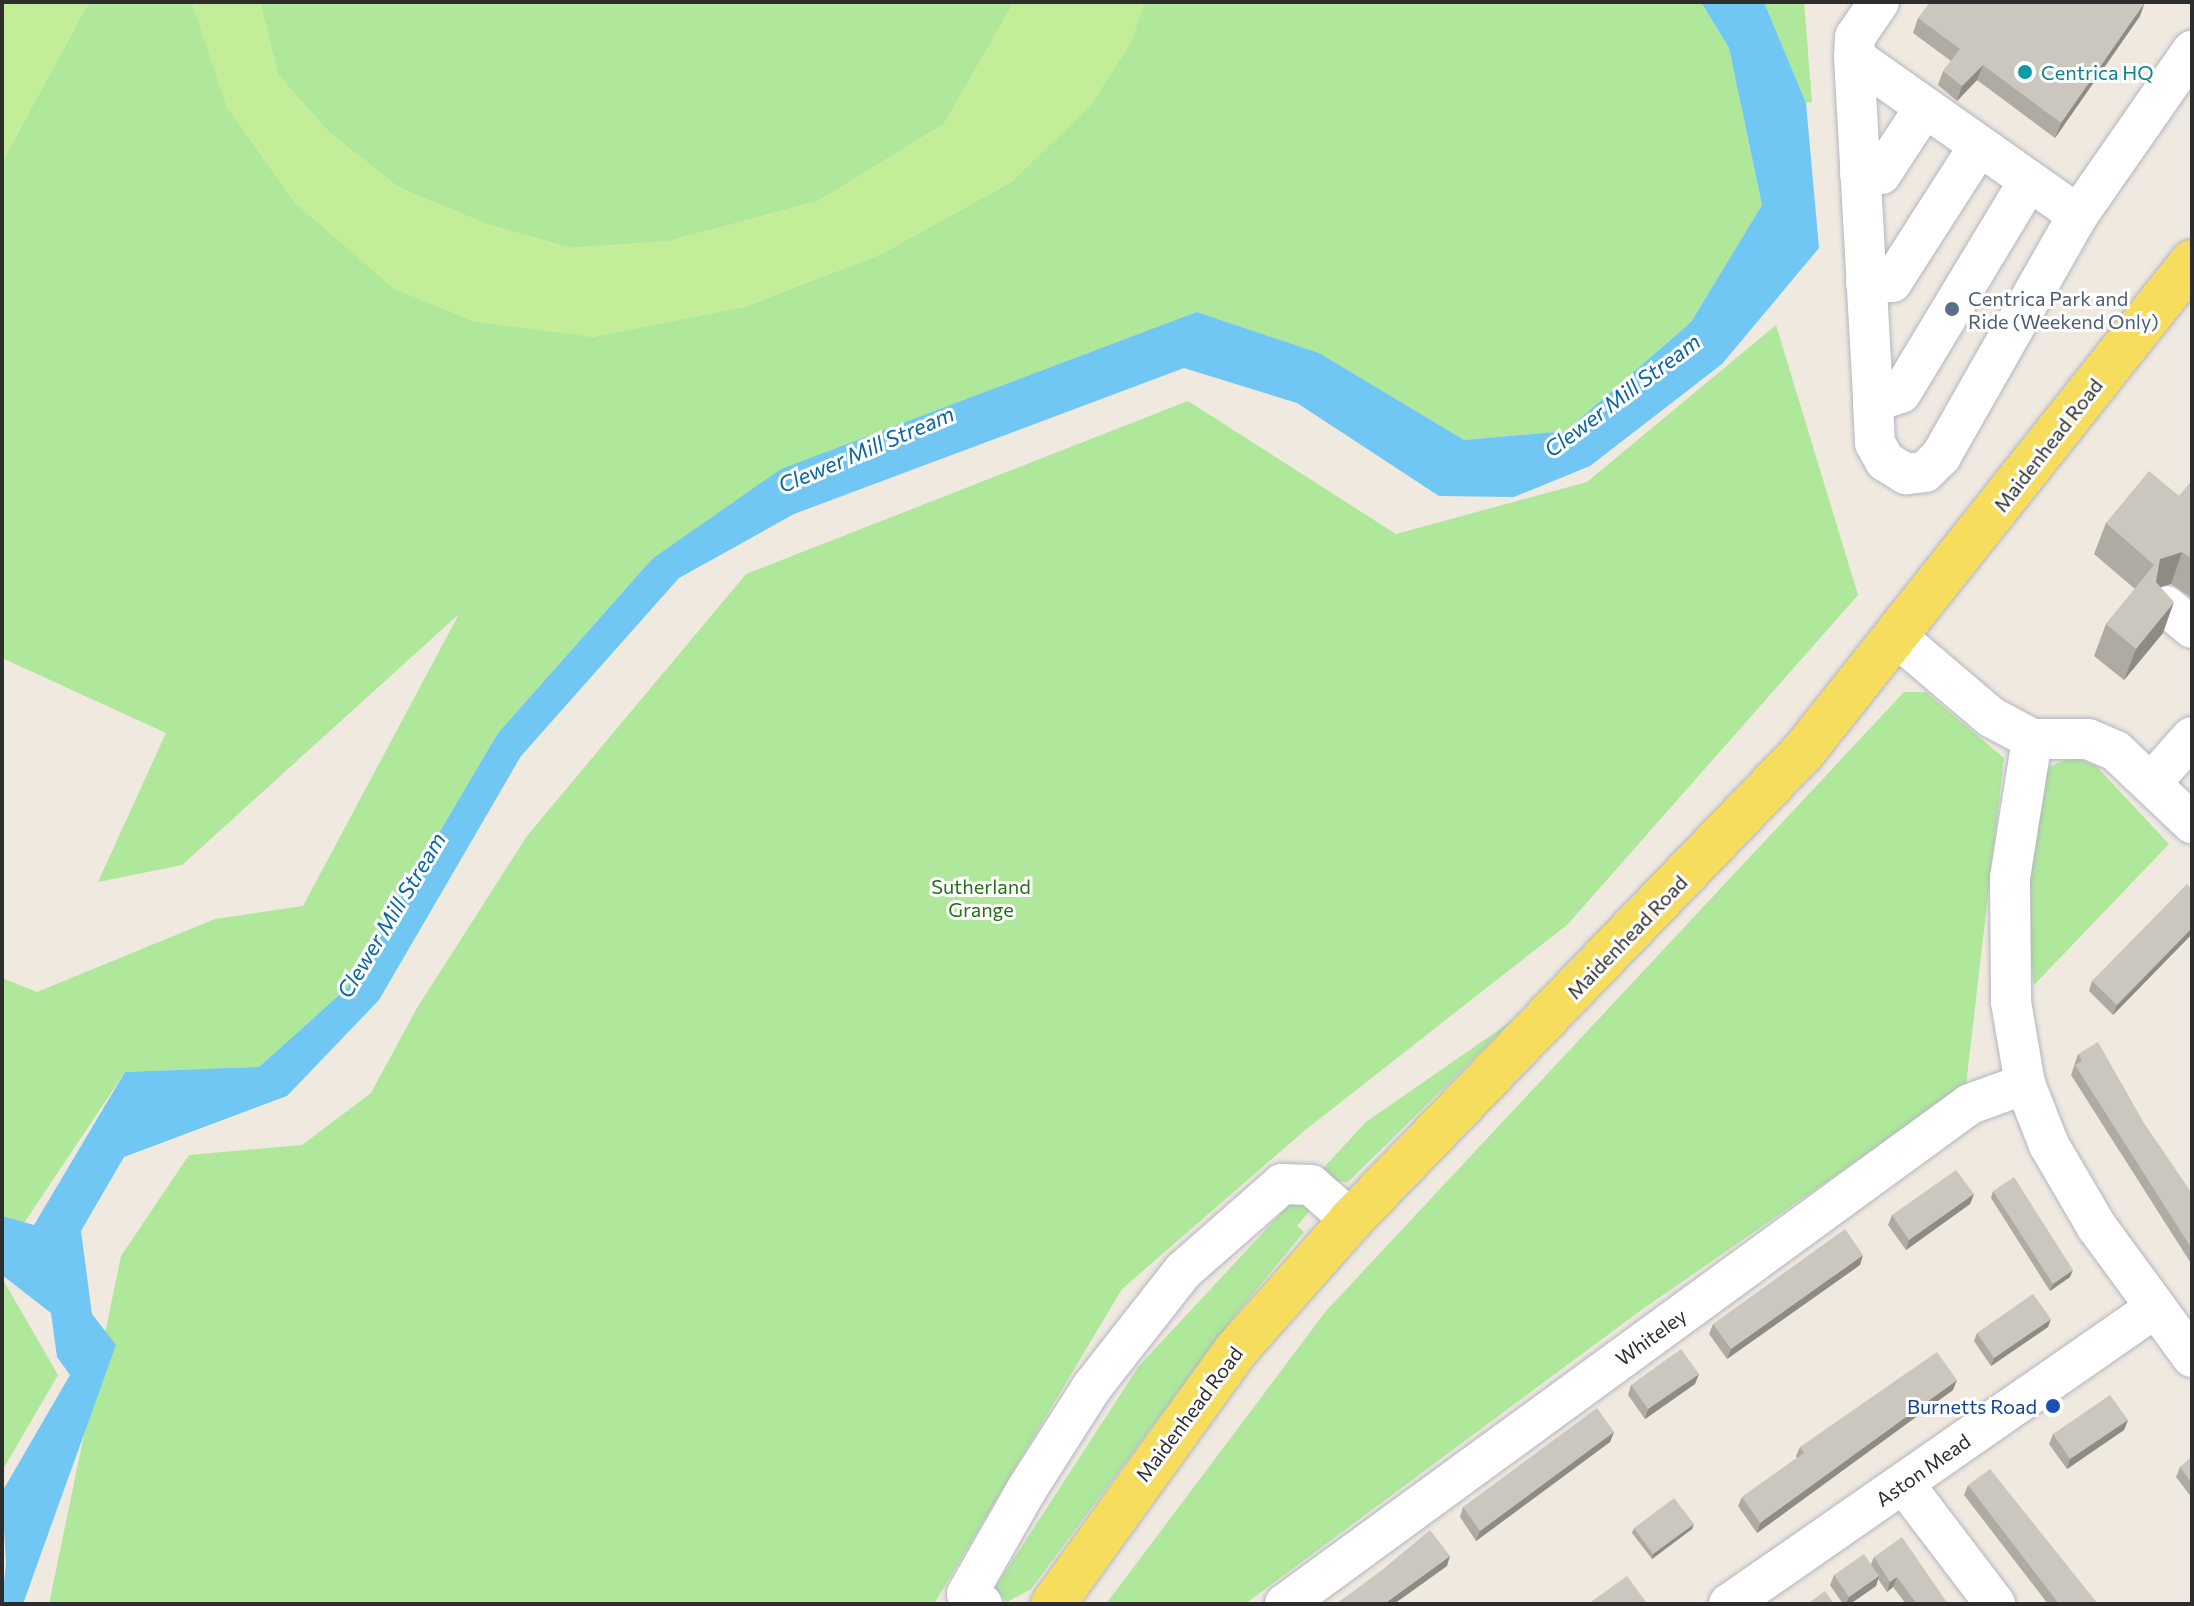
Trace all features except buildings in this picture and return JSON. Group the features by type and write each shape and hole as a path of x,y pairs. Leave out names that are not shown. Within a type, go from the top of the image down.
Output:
{"main road":[{"name":"Maidenhead Road","path":"1053,1604 1237,1349 1351,1220 1803,752 2192,262"}],"street":[{"path":"1879,2 1855,37 1854,57 1875,443 1885,461 1906,474 1925,472 1941,456 2078,215 2192,51"},
{"path":"1854,57 2078,215"},
{"path":"1860,174 1881,174 1925,107"},
{"path":"1866,283 1892,282 1979,146"},
{"path":"1873,402 1901,393 2029,181"},
{"path":"1897,637 1991,717 2032,739 2088,739 2116,751 2192,823"},
{"path":"2152,782 2192,737"},
{"path":"2032,739 2010,878 2011,1002 2025,1084 2049,1145 2097,1227 2192,1357"},
{"name":"Whiteley","path":"1285,1604 1970,1104 2025,1084"},
{"path":"982,1604 967,1594 1027,1489 1092,1387 1183,1271 1282,1184 1311,1185 1351,1220"},
{"name":"Aston Mead","path":"1729,1604 2155,1308"},
{"path":"1904,1484 1995,1604"}],"green space":[{"path":"2,2 89,2 2,162"},
{"path":"89,2 192,2 227,107 296,204 592,337 744,307 881,254 1013,181 1131,43 1144,2 1701,2 1729,48 1762,205 1691,322 1566,431 1464,440 1319,353 1197,312 652,559 498,733 348,987 259,1067 125,1072 2,1256 2,978 37,992 215,919 303,906 459,614 182,865 98,882 166,733 2,658 2,162"},
{"path":"192,2 260,2 278,75 329,132 398,187 486,224 571,248 669,241 818,201 944,124 1014,2 1144,2 1131,43 1091,105 1013,181 881,254 744,307 592,337 475,322 394,289 296,204 227,107"},
{"path":"260,2 1014,2 944,124 818,201 669,241 571,248 486,224 398,187 329,132 278,75"},
{"path":"1764,2 1804,2 1812,102 1806,103"},
{"name":"Sutherland Grange","path":"1776,325 1858,595 1568,924 1304,1131 1122,1289 934,1604 49,1604 121,1256 189,1155 302,1145 371,1093 417,1008 527,836 746,574 1188,401 1396,534 1587,482"},
{"path":"1904,692 1926,692 2004,758 1966,1085 1640,1311 1245,1604 1106,1604 1326,1311"},
{"path":"2074,757 2096,766 2169,844 2034,985 2026,926 2034,785 2050,766"},
{"path":"1513,1020 1348,1182 1335,1181 1297,1226 1304,1232 1237,1313 1031,1589 1007,1602 994,1589 1139,1366 1366,1122"},
{"path":"2,1278 58,1375 2,1471"}],"water":[{"name":"Clewer Mill Stream","path":"1701,2 1764,2 1806,103 1819,248 1722,364 1590,466 1514,497 1439,496 1297,403 1184,368 794,514 679,578 521,756 379,1000 287,1096 124,1157 81,1231 92,1314 116,1345 23,1604 2,1604 6,1563 2,1492 70,1375 57,1357 51,1313 2,1275 2,1216 34,1225 125,1072 259,1067 348,987 498,733 652,559 781,469 1197,312 1319,353 1464,440 1566,431 1691,322 1762,205 1729,48"}],"place":[{"name":"Centrica HQ","path":"2025,72"},
{"name":"Centrica Park and Ride (Weekend Only)","path":"1952,309"},
{"name":"Burnetts Road","path":"2053,1406"}]}
